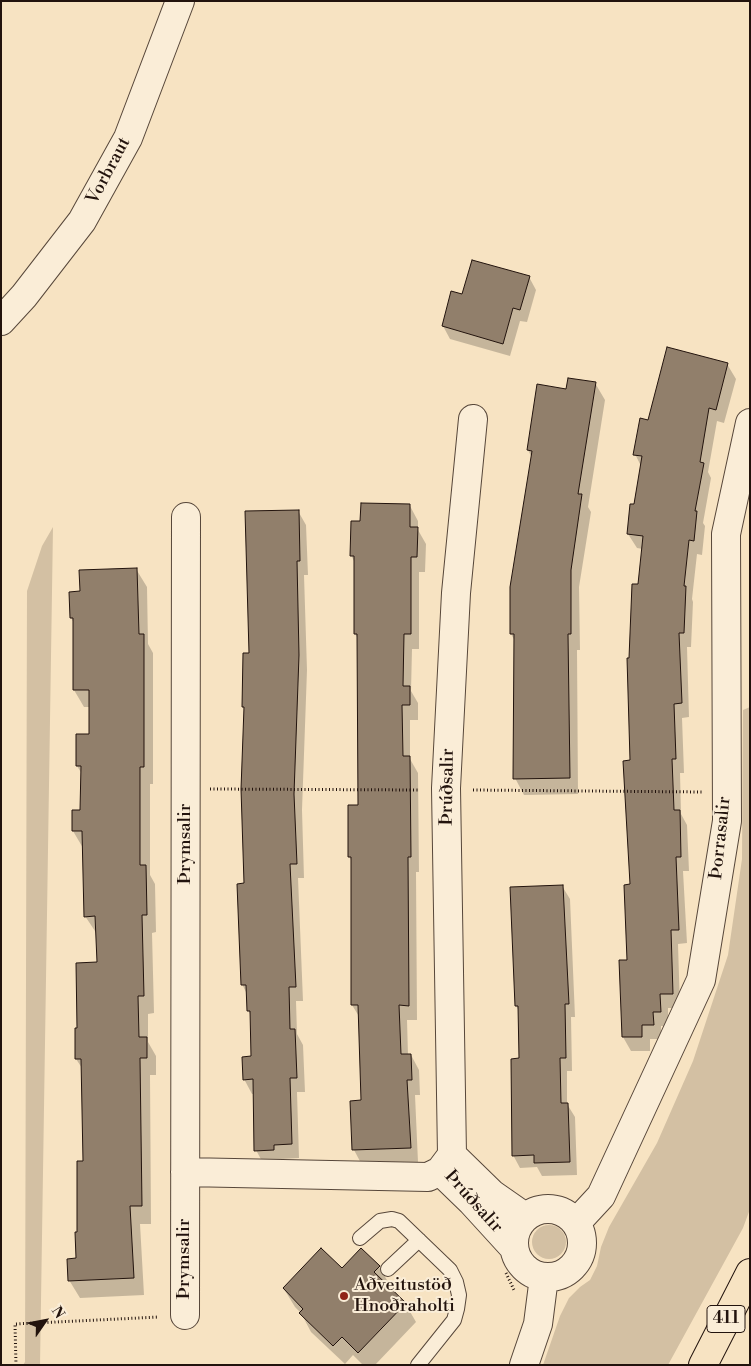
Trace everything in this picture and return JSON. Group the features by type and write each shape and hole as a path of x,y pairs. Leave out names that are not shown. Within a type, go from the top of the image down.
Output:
{"main road":[{"name":"411","path":"703,1365 750,1273"}],"street":[{"name":"Vorbraut","path":"1,321 24,296 82,221 128,138 180,1"},
{"name":"Þrúðsalir","path":"472,419 456,593 446,788 446,1163 472,1202 514,1248"},
{"name":"Þorrasalir","path":"576,1223 601,1196 701,980 727,821 726,534 750,423"},
{"name":"Þrymsalir","path":"184,1315 186,517"},
{"name":"Þrúðsalir","path":"446,1163 525,1217"},
{"path":"185,1172 428,1177 446,1163"},
{"path":"546,1208 558,1210 568,1215 576,1223 581,1233 580,1256 574,1266 565,1272 555,1276 544,1277 534,1274 525,1268 518,1259 514,1248 514,1237 525,1217 535,1211 546,1208"},
{"path":"524,1365 538,1324 544,1277"}],"lane":[{"path":"360,1238 380,1221 392,1219 399,1221 450,1270 456,1282 459,1295 454,1320 418,1365"},
{"path":"388,1269 419,1240"}],"path":[{"path":"186,789 406,790"},
{"path":"499,791 727,792"},
{"path":"16,1365 15,1324 184,1315"}],"shaded area":[{"path":"53,527 40,1365 23,1365 25,1362 27,591 42,546"},
{"path":"750,707 750,1209 743,1228 668,1365 543,1365 560,1316 569,1298 590,1280 597,1266 601,1247 609,1227 657,1143 693,1061 728,955 742,859 743,710"},
{"path":"549,1225 561,1230 566,1242 561,1254 549,1259 537,1254 532,1242 537,1230"}],"building":[{"path":"472,260 530,276 520,310 513,308 503,344 442,326 451,291 462,294"},
{"path":"667,347 728,363 716,410 709,408 700,462 704,463 695,511 697,511 694,541 689,540 684,586 686,586 684,633 679,633 682,703 674,704 676,759 672,759 674,810 680,810 681,857 676,857 679,930 671,930 673,994 660,994 661,1012 653,1012 654,1025 642,1025 642,1037 622,1037 619,960 627,960 624,885 630,884 623,761 630,760 627,658 629,658 632,584 638,584 643,536 627,534 630,504 634,504 642,456 633,455 640,418 648,420"},
{"path":"568,378 596,382 578,494 582,494 571,570 571,634 568,634 570,778 513,779 514,634 510,634 510,587 532,451 527,450 537,384 566,389"},
{"path":"361,503 410,504 410,527 418,527 417,557 411,557 411,634 404,634 403,686 410,686 410,705 402,705 403,756 410,756 411,857 408,857 409,1006 399,1005 401,1054 411,1054 412,1080 407,1080 411,1148 352,1150 350,1101 361,1100 358,1005 351,1005 351,857 348,857 348,805 358,805 357,634 354,634 354,556 350,556 351,521 360,521"},
{"path":"299,510 300,561 297,561 299,655 294,794 297,864 290,864 296,987 289,987 290,1029 295,1029 297,1078 290,1078 292,1144 274,1145 274,1150 254,1151 253,1079 243,1080 242,1057 251,1056 250,1011 247,1011 246,985 241,985 237,884 244,883 241,789 244,707 242,707 243,653 249,653 245,511"},
{"path":"137,568 139,634 144,634 144,767 140,767 140,865 146,865 147,915 142,915 144,996 138,996 139,1037 147,1037 147,1058 140,1058 142,1206 130,1206 134,1278 68,1281 67,1259 76,1258 77,1161 83,1161 81,1059 75,1059 75,1028 77,1028 76,963 97,962 95,916 84,917 82,831 72,831 72,810 80,810 81,766 76,766 76,734 89,734 89,690 73,690 73,618 70,618 69,592 80,591 79,570"},
{"path":"563,885 569,1004 565,1004 566,1058 560,1058 561,1103 568,1103 570,1162 534,1163 534,1155 512,1156 511,1059 519,1058 518,1006 515,1006 510,887"},
{"name":"Aðveitustöð Hnoðraholti","path":"321,1248 342,1268 361,1248 380,1266 374,1272 406,1303 358,1353 342,1337 333,1346 299,1313 303,1309 283,1288"}],"place":[{"name":"Aðveitustöð Hnoðraholti","path":"344,1296"}]}
